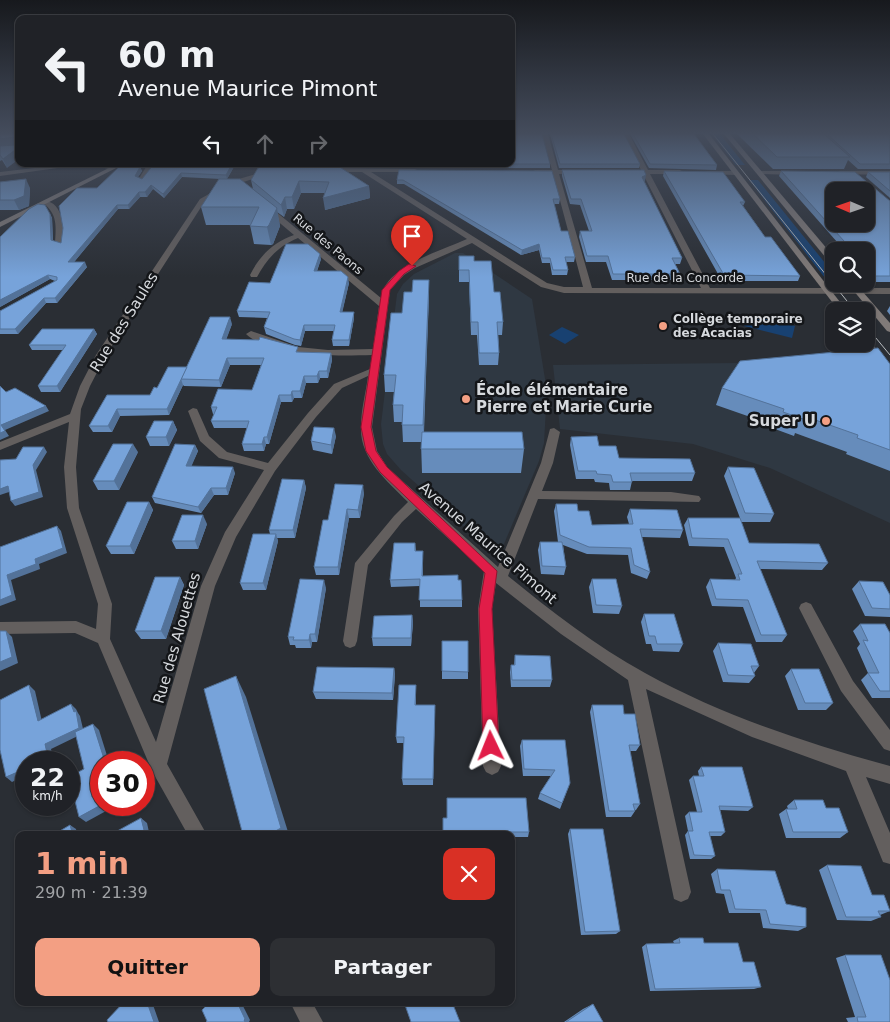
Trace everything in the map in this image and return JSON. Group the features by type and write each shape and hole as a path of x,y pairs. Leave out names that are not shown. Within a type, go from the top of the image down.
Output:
{"street":[{"path":"0,225 85,182"},
{"path":"234,182 243,190"},
{"name":"Rue des Saules","path":"196,831 158,765 104,640 106,604 73,508 70,466 75,416 85,386 101,355 202,200 222,187 234,182"},
{"path":"388,182 472,240"},
{"path":"558,182 588,290"},
{"path":"651,182 707,291"},
{"path":"743,182 825,288"},
{"path":"766,182 825,251"},
{"name":"Rue des Paons","path":"258,201 384,305"},
{"path":"45,202 55,208 60,218 60,244"},
{"path":"254,275 258,264 271,252 288,239 300,235"},
{"name":"Rue de la Concorde","path":"472,240 544,285 564,290 825,291"},
{"name":"Avenue Maurice Pimont","path":"472,240 444,250 401,273 386,290 366,427 371,451 383,470 495,575 557,624 635,676 737,724 782,742 890,775"},
{"path":"875,289 890,291"},
{"path":"828,292 836,302"},
{"path":"859,292 890,329"},
{"path":"251,334 267,342 294,351 322,354 377,352"},
{"path":"874,352 890,373"},
{"name":"Rue des Alouettes","path":"158,765 208,586 230,536 271,468 312,415 338,386 373,371"},
{"path":"193,411 204,438 223,455 271,468"},
{"path":"0,446 75,416"},
{"path":"492,766 485,609 495,575 535,495 548,463 554,432"},
{"path":"535,495 671,496 695,499"},
{"path":"350,641 362,563 398,519 416,502"},
{"path":"806,608 847,686 890,743"},
{"path":"0,628 76,627 104,640"},
{"path":"635,676 681,892"},
{"path":"852,764 890,855"},
{"path":"302,1006 312,1022"}],"shaded area":[{"path":"750,182 759,182 825,263 825,278"},
{"name":"École élémentaire Pierre et Marie Curie","path":"455,253 463,253 532,299 547,391 544,443 539,461 501,551 493,553 401,470 387,454 383,444 381,424 397,294 403,284 414,274"},
{"path":"749,315 795,326 792,338 744,326"},
{"path":"562,327 579,335 565,344 549,335"},
{"path":"861,355 890,393 890,523 770,468 693,444 560,429 553,365 738,363"}],"building":[{"path":"0,182 26,182 24,196 14,200 0,200"},
{"path":"104,182 174,182 163,194 151,185 145,192 139,192 128,205 117,205 68,262 85,262 55,298 44,298 15,329 0,329 0,311 57,280 57,277 48,275 0,300 0,237 29,209 38,204 45,205 50,214 51,240 61,243 63,228 59,206 77,188 97,188"},
{"path":"217,182 243,182 277,208 267,227 250,226 259,207 201,207"},
{"path":"253,182 299,182 292,197 285,197 281,205"},
{"path":"320,182 362,182 369,186 323,198 329,182"},
{"path":"406,182 555,182 560,199 553,199 561,231 568,231 575,257 565,257 568,270 553,270 550,258 542,258 539,244 522,250"},
{"path":"566,182 644,182 682,258 672,258 680,274 613,274 608,256 587,256 580,231 592,231 581,199 571,199"},
{"path":"670,182 730,182 745,202 740,202 765,237 771,237 800,276 724,275"},
{"path":"791,182 867,182 825,182 825,220"},
{"path":"879,182 890,182 890,191"},
{"path":"875,189 890,201 890,276 875,276 875,242 845,242 836,232 875,232"},
{"path":"286,244 308,244 320,254 314,271 341,271 348,277 340,312 354,312 349,340 332,340 335,325 304,325 300,340 294,339 264,327 270,312 237,311 249,282 270,283"},
{"path":"459,256 474,256 474,261 491,261 494,292 500,292 503,322 497,322 499,353 479,353 478,322 471,322 469,270 459,270"},
{"path":"413,280 429,280 423,425 402,425 403,405 393,405 396,375 384,375 391,313 402,313 404,292 412,292"},
{"path":"210,317 230,317 222,339 259,340 260,337 298,347 296,352 331,353 327,371 319,371 317,376 304,376 300,391 292,391 291,395 279,395 267,437 264,437 262,444 242,444 249,421 211,421 217,407 211,407 218,389 252,390 264,358 227,358 219,380 181,379"},
{"path":"42,329 94,329 57,386 38,386 66,345 29,345"},
{"name":"Super U","path":"875,348 878,348 890,364 890,450 857,438 858,435 804,416 803,419 783,412 784,409 722,388 740,361 836,352 875,352"},
{"path":"168,367 187,367 167,409 117,409 108,426 89,426 107,395 150,395 154,387 157,388"},
{"path":"0,386 6,392 15,388 46,406 1,425 5,431 0,433"},
{"path":"154,421 173,421 166,437 146,437"},
{"path":"314,427 334,428 331,445 311,441"},
{"path":"422,432 522,432 524,449 421,449"},
{"path":"597,436 599,446 616,446 619,458 690,459 695,473 630,473 632,482 613,482 611,475 597,474 596,471 578,471 571,437"},
{"path":"113,444 133,444 114,481 93,481"},
{"path":"175,444 195,445 186,466 233,467 226,488 211,488 198,507 152,497"},
{"path":"23,447 44,447 33,465 39,492 11,501 8,486 0,489 0,460 16,459"},
{"path":"728,467 754,468 774,514 745,513"},
{"path":"282,479 304,480 293,530 269,530"},
{"path":"335,484 363,485 358,510 347,509 338,567 314,567 323,520 328,520"},
{"path":"127,502 149,502 130,546 106,546"},
{"path":"556,504 577,504 578,511 589,511 592,525 633,524 630,509 677,510 683,530 640,529 650,572 634,565 631,548 589,547 560,535"},
{"path":"182,515 203,515 195,541 172,541"},
{"path":"688,518 740,518 749,543 819,544 828,563 757,561 787,635 761,635 748,600 716,599 710,579 740,580 738,574 742,574 728,539 692,538"},
{"path":"57,526 63,548 35,559 36,564 7,575 12,595 0,600 0,547"},
{"path":"253,534 276,534 263,583 240,583"},
{"path":"540,542 562,542 566,567 542,566"},
{"path":"394,543 415,543 415,551 423,551 422,576 458,575 458,580 461,580 462,600 419,600 420,579 390,580"},
{"path":"155,577 180,577 161,631 135,631"},
{"path":"300,579 324,580 315,634 310,634 309,640 293,640 294,637 288,637"},
{"path":"592,579 616,579 622,606 596,605"},
{"path":"859,581 883,582 890,595 890,609 872,608"},
{"path":"644,614 674,614 683,644 657,644 655,636 649,636"},
{"path":"412,615 411,638 372,638 374,616"},
{"path":"860,624 885,624 890,633 890,691 880,691 868,673 879,673 863,640 868,641"},
{"path":"0,631 6,631 12,657 0,662"},
{"path":"442,641 468,641 468,672 442,671"},
{"path":"718,643 751,644 759,666 751,666 755,676 728,675"},
{"path":"515,655 550,656 552,680 512,680 511,665 515,665"},
{"path":"317,667 394,668 392,693 313,692"},
{"path":"791,669 819,669 833,703 805,703"},
{"path":"236,676 281,828 275,831 242,831 204,689"},
{"path":"29,685 38,721 71,704 74,712 76,711 79,728 45,744 47,751 15,751 15,773 6,777 0,750 0,700"},
{"path":"399,685 416,685 415,705 435,705 433,779 402,779 404,737 396,737"},
{"path":"592,705 623,705 624,714 635,714 640,745 629,745 640,804 633,804 635,811 609,811"},
{"path":"93,724 102,751 90,751 90,811 79,817 80,771 84,769 75,732"},
{"path":"522,740 565,740 570,783 562,803 540,793 555,770 524,769"},
{"path":"701,767 742,767 753,807 719,806 725,832 709,832 715,856 694,855 688,831 693,831 689,812 702,812 693,776 704,776"},
{"path":"447,798 526,798 529,832 443,831 443,818 447,818"},
{"path":"794,800 823,800 826,808 839,808 848,832 793,832 786,809 797,809"},
{"path":"141,818 146,831 117,831"},
{"path":"70,825 72,831 60,831"},
{"path":"570,829 603,829 620,931 585,932"},
{"path":"827,865 861,866 872,895 884,895 890,911 878,911 881,917 846,917"},
{"path":"717,869 775,871 786,904 806,908 806,927 770,924 766,910 735,909 730,890 721,890"},
{"path":"679,938 703,938 704,943 738,943 743,962 754,962 761,987 655,989 646,944 680,943"},
{"path":"845,955 881,955 890,980 890,1022 858,1022 857,1017 866,1017"},
{"path":"593,1004 603,1022 566,1022"},
{"path":"120,1006 148,1006 154,1022 108,1022 107,1020"},
{"path":"206,1006 239,1006 245,1022 206,1022 202,1010"},
{"path":"405,1006 454,1006 460,1022 411,1022"}],"tram line":[{"path":"751,182 848,302"},
{"path":"875,337 890,355"}],"place":[{"name":"Collège temporaire des Acacias","path":"663,326"},
{"name":"École élémentaire Pierre et Marie Curie","path":"466,399"},
{"name":"Super U","path":"826,421"}],"route":[{"path":"412,266 401,273 386,290 366,427 371,451 383,470 491,571 485,609 491,746"}]}
